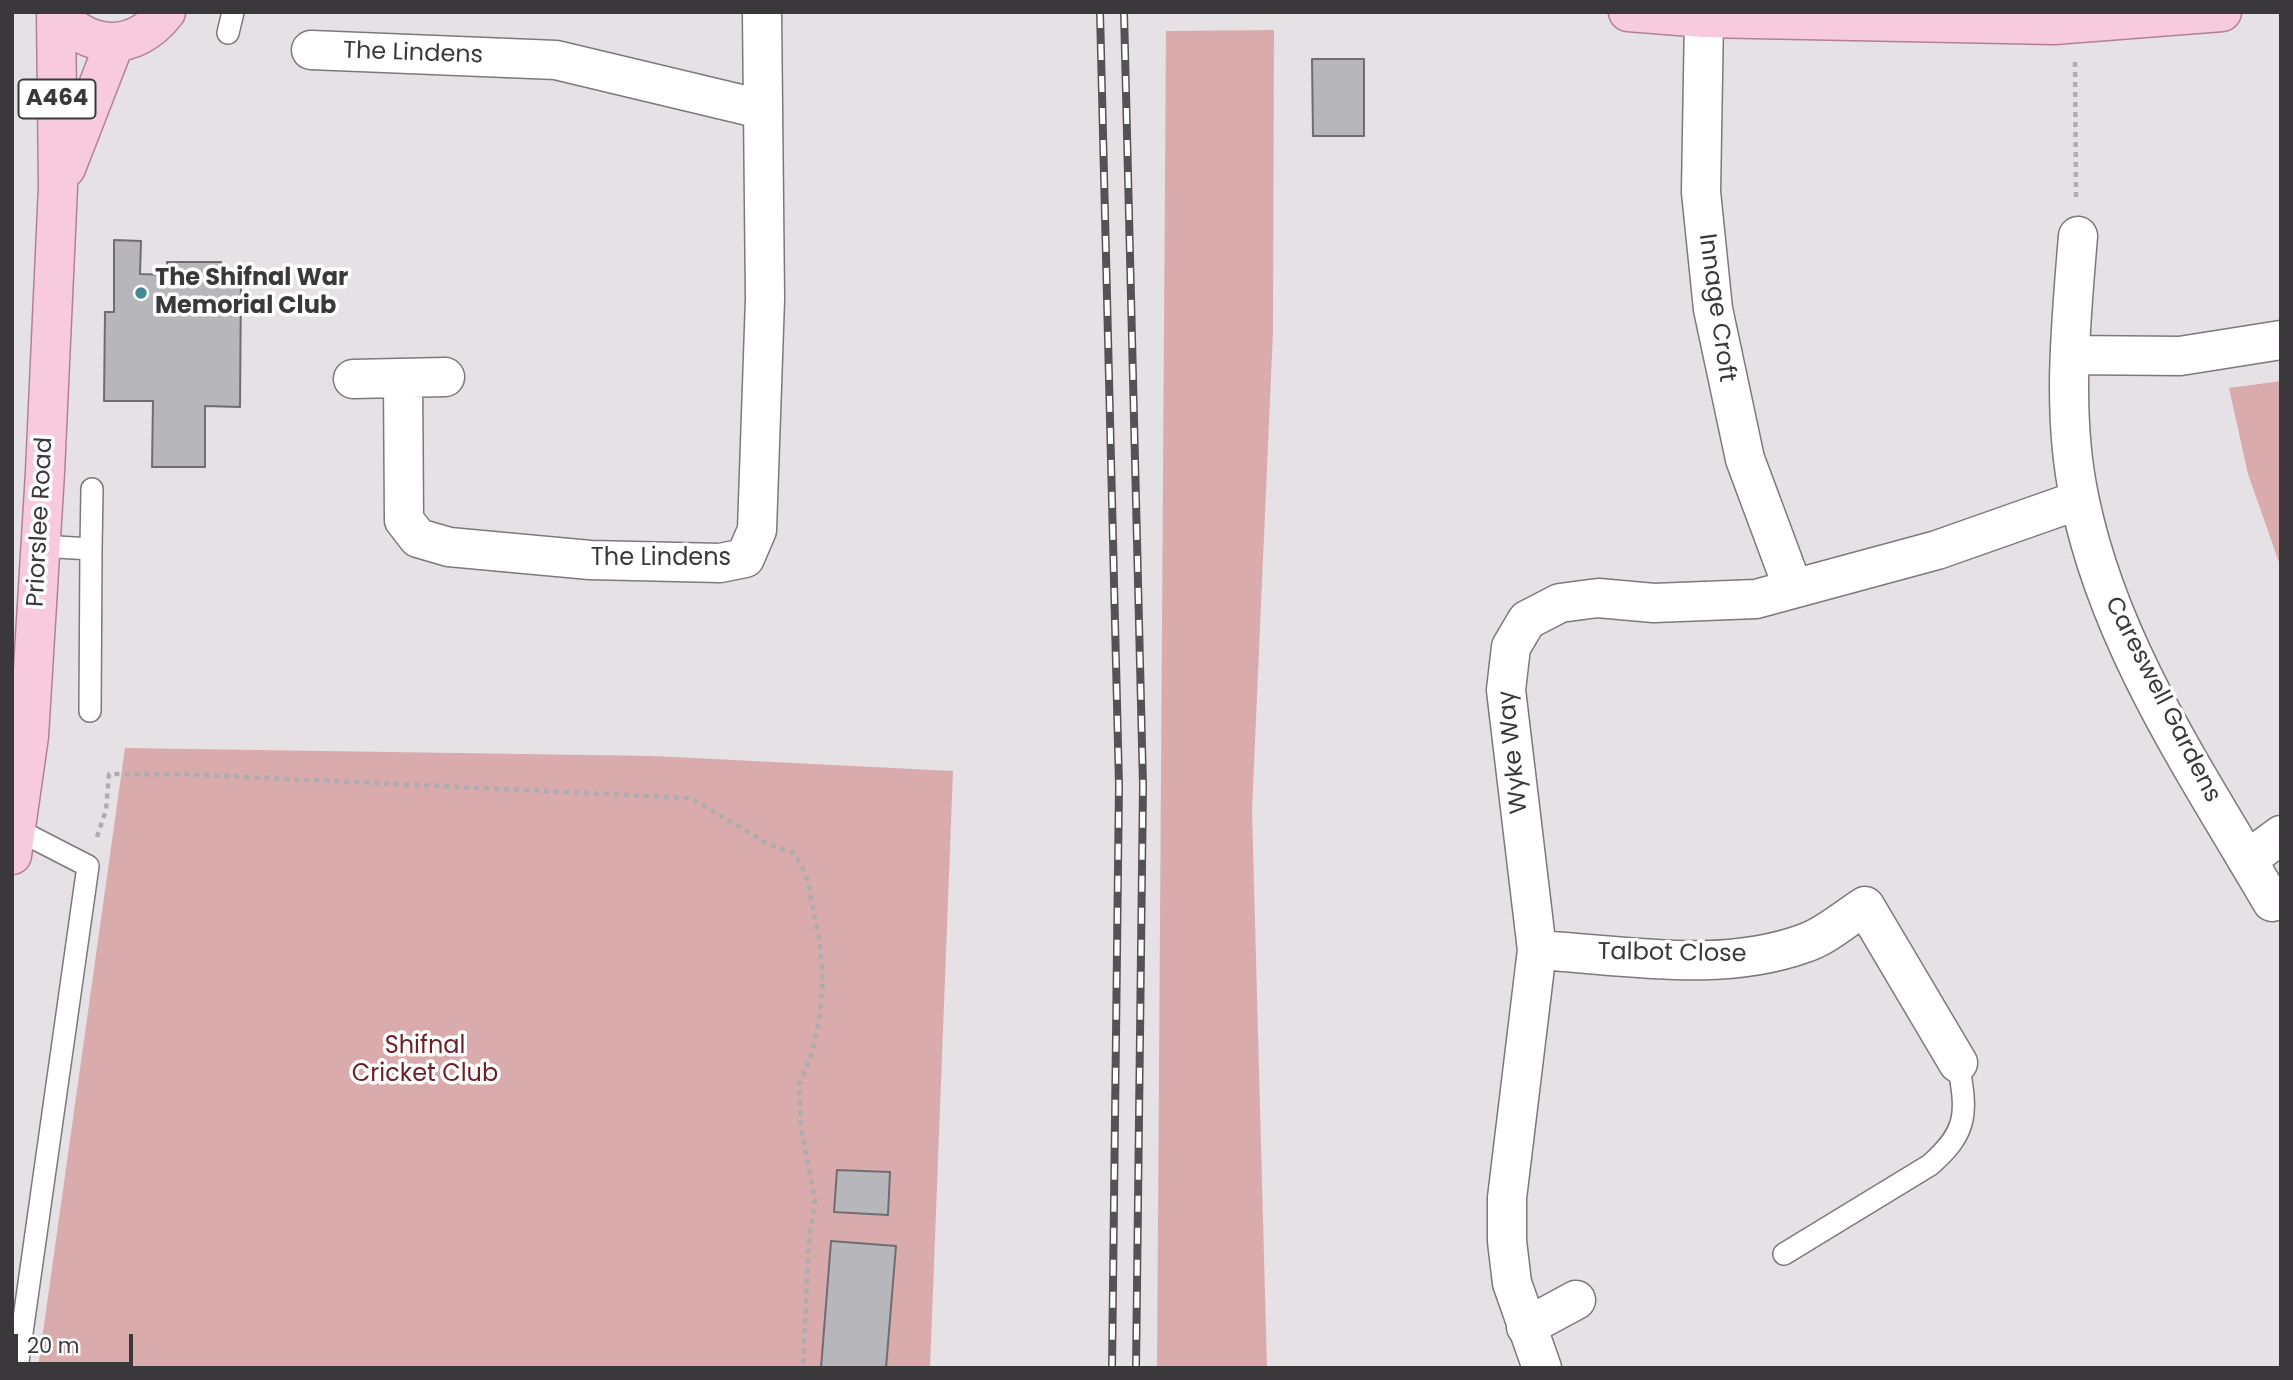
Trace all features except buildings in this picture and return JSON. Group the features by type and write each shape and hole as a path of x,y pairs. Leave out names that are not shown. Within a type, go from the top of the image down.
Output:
{"main road":[{"name":"A464","path":"56,12 82,35 115,42"},
{"name":"Priorslee Road","path":"14,842 29,736 40,546 58,187 56,12"},
{"path":"115,42 144,34 166,12"},
{"path":"1628,12 1704,18 2077,23 2222,12"},
{"name":"Priorslee Road","path":"58,187 115,42"}],"street":[{"name":"The Lindens","path":"403,378 404,520 418,538 449,547 590,560 720,563 745,558 757,530 765,299 762,12"},
{"name":"Innage Croft","path":"1704,18 1701,192 1713,309 1745,460 1793,588"},
{"name":"The Lindens","path":"311,50 556,60 761,109"},
{"name":"Careswell Gardens","path":"2078,236 2070,355 2070,425 2079,500 2096,564 2116,621 2170,726 2272,902"},
{"path":"2070,355 2180,356 2281,340"},
{"path":"353,379 445,377"},
{"name":"Wyke Way","path":"1542,1368 1512,1283 1507,1241 1507,1198 1538,950 1506,690 1511,647 1527,620 1560,603 1598,598 1654,603 1714,603 1756,598 1937,550 2079,500"},
{"path":"2248,860 2281,835"},
{"name":"Talbot Close","path":"1538,950 1691,960 1767,955 1808,943 1865,906 1958,1063"},
{"path":"1526,1327 1576,1300"}],"lane":[{"path":"90,711 92,489"},
{"path":"40,546 91,549"},
{"path":"14,842 88,866 17,1368"},
{"path":"1784,1254 1930,1166 1946,1151 1956,1140 1965,1105 1958,1063"}],"path":[{"path":"2077,23 2074,97 2078,236"},
{"path":"88,866 106,810 109,774 296,777 367,784 691,798 768,844 794,853 806,874 819,937 823,980 819,1022 810,1060 799,1084 801,1126 815,1201 809,1240 803,1368"}],"green space":[{"path":"1274,30 1273,331 1252,810 1267,1368 1157,1368 1166,31"},
{"path":"2281,381 2281,568 2248,474 2229,388"},
{"name":"Shifnal Cricket Club","path":"125,748 654,756 953,771 930,1368 38,1368"}],"railway":[{"path":"1100,12 1119,785 1112,1368"},
{"path":"1124,12 1143,785 1136,1368"}],"place":[{"name":"The Shifnal War Memorial Club","path":"141,293"}]}
